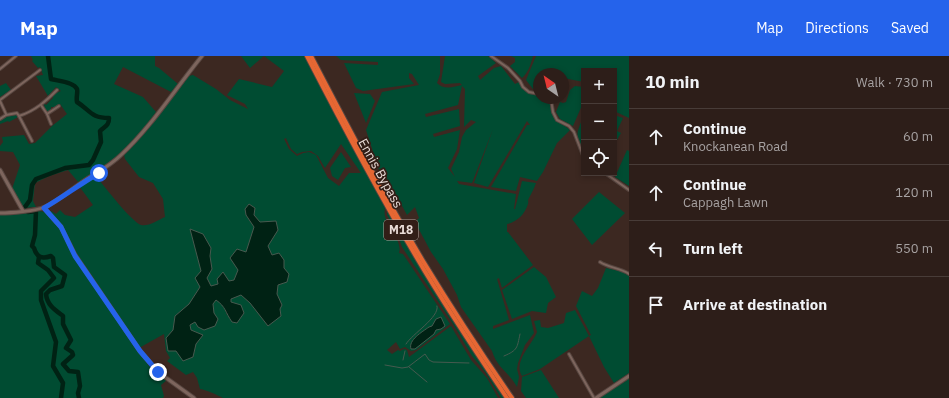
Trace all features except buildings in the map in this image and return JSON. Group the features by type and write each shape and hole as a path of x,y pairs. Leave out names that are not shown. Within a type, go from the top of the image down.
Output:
{"highway":[{"name":"Ennis Bypass","path":"307,56 374,182 418,259 507,398"},
{"name":"Ennis Bypass","path":"311,56 367,162 420,254 457,316 512,398"}],"street":[{"path":"0,69 16,56"},
{"path":"0,214 44,208 99,173 120,156 136,140 202,56"},
{"path":"491,56 508,68 520,81 523,88 528,92 533,93"},
{"path":"6,115 0,100 40,70"},
{"path":"19,116 30,112 41,105 57,90"},
{"path":"552,104 553,112 557,120 569,126 574,132 581,150"},
{"path":"41,105 51,124"},
{"path":"46,114 59,106"},
{"path":"0,119 6,115 17,113 32,141"},
{"path":"0,170 23,211"},
{"path":"609,176 629,190"},
{"path":"44,208 61,227 75,256 150,363 158,372 194,398"},
{"path":"600,262 610,268 625,271 629,274"},
{"path":"569,354 595,398 629,376"}],"green space":[{"path":"31,56 155,56 155,66 178,84 171,92 123,67 114,84 143,97 156,112 141,133 129,146 102,169 79,183 68,170 49,176 35,183 33,201 36,207 24,208 12,189 20,165 13,152 0,151 0,146 3,142 2,137 24,135 29,144 35,143 67,114 60,104 55,107 51,107 48,112 45,111 44,103 46,105 53,98 52,96 61,91 56,87 48,96 36,76 43,75 40,67 38,68 32,61"},
{"path":"241,56 264,56 250,68"},
{"path":"264,56 304,56 385,206 386,220 399,243 399,253 403,254 450,324 416,350 411,351 405,347 400,349 396,342 387,350 392,354 398,350 400,351 404,349 407,350 409,357 451,326 471,360 487,378 498,398 223,398 209,391 200,389 197,378 193,372 186,375 167,361 170,358 166,351 164,334 139,348 148,365 167,380 161,385 164,396 163,398 0,398 0,215 16,214 27,211 51,211 56,214 60,210 65,215 75,217 93,205 79,186 96,176 124,210 141,225 150,224 165,217 163,199 153,183 139,177 125,159 124,154 150,127 189,76 193,75 216,89 230,100 248,109 245,104 227,95 239,79 272,87 284,71","holes":["286,138 291,149 297,154 311,151 318,156 325,168 341,144 361,173 349,173 339,186 328,178 316,155 309,152 297,156 289,149 284,139","249,204 255,208 254,215 260,222 278,230 268,246 272,255 284,268 282,284 278,285 277,294 282,305 268,326 250,303 241,295 231,299 231,303 244,313 241,317 227,315 224,306 217,300 212,304 214,313 190,325 191,330 203,335 196,344 193,357 176,351 169,351 166,338 173,330 175,316 189,304 200,287 203,234 211,248 210,256 212,269 207,278 211,286 234,280 246,252 254,227 246,215 245,209"]},
{"path":"336,56 440,56 440,74 437,83 442,87 456,87 462,85 460,83 445,84 441,82 445,56 488,56 496,63 478,76 480,80 494,68 501,66 515,84 519,82 523,88 533,93 533,104 550,104 552,112 557,121 570,130 557,143 537,181 520,177 516,191 491,187 527,125 530,125 527,121 488,187 474,183 493,129 472,183 457,181 459,184 516,194 514,209 522,181 536,183 528,200 527,208 523,214 507,224 507,232 533,265 502,288 499,278 497,279 509,320 493,326 493,329 530,315 534,333 525,345 518,363 517,369 519,377 517,387 497,362 492,351 461,307 457,295 443,269 431,252 415,222 419,218 415,207 407,215 393,189 379,170 366,130 382,92 419,85 412,74 409,73 409,78 414,84 363,91 356,88 344,63 378,65 378,62 341,60","holes":["462,86 465,89 464,127 471,120 476,122 466,130 462,137 459,152 451,169 455,177 448,168 457,149 460,130 434,137 433,134 460,126 459,109 426,117 425,114 458,105"]},
{"path":"511,56 533,56 528,71 522,78 510,66 515,62 515,58"},
{"path":"536,56 629,56 629,118 617,112 617,68 581,68 581,81 569,79 569,68 533,68 533,89 526,80"},
{"path":"6,83 11,90 0,97 0,86"},
{"path":"575,86 581,87 581,108 573,126 560,119 556,112 559,104 569,104 570,90"},
{"path":"354,93 370,94 375,101 366,123"},
{"path":"16,115 18,117 9,122 0,124 0,121 8,116"},
{"path":"617,116 623,118 617,131"},
{"path":"581,123 581,146 578,138"},
{"path":"617,131 621,133 617,140"},
{"path":"627,150 629,151 629,186 615,177 617,176 617,172"},
{"path":"341,152 351,167 345,168 338,180 332,176 330,168"},
{"path":"599,192 625,213 592,245 572,219"},
{"path":"387,210 506,398 501,398 485,372 472,356 453,324 402,247 397,233 387,215"},
{"path":"534,267 546,277 556,297 548,303 546,313 532,311 512,319 502,290"},
{"path":"606,268 624,272 629,276 629,373 614,383 604,367 589,336 591,335 576,306 582,291 592,296 598,288"},
{"path":"575,310 589,336 540,369 522,376 520,370 521,359 537,332 534,321 540,320 541,327 548,328 564,323 566,313"},
{"path":"541,370 559,398 526,398 521,391 522,377"},
{"path":"629,378 629,398 598,398 626,381"}],"shaded area":[{"path":"249,204 255,208 254,215 260,222 276,221 278,230 268,246 272,255 279,253 284,260 284,268 289,274 287,282 278,285 277,294 282,305 280,309 281,316 268,326 250,303 241,295 231,299 231,302 241,305 244,313 237,323 232,322 224,307 216,300 213,304 214,313 218,319 215,326 204,330 198,327 195,322 190,325 191,330 203,335 196,344 193,357 183,361 176,351 168,351 166,338 173,330 175,316 189,304 200,287 195,278 201,271 190,229 203,234 211,248 210,256 212,269 207,278 211,286 218,284 217,279 223,272 229,281 234,280 238,270 230,258 237,249 246,252 254,227 246,215 245,209"},
{"path":"441,317 445,326 436,330 434,334 415,349 411,349 412,342 416,336 432,326 436,319"}],"waterway":[{"path":"25,207 30,200 32,185 36,179 65,168 89,165 93,160 101,142 100,131 109,121 109,118 98,117 77,102 77,89 73,85 51,79 48,56"},
{"path":"28,212 36,211 35,235 32,246 38,256 51,256 53,258 54,267 65,275 62,286 50,290 46,294 50,304 63,316 63,324 71,340 66,348 72,352 73,355 63,364 69,371 78,372 80,386 78,393 79,398"},
{"path":"39,257 38,263 48,270 54,278 41,291 41,300 56,342 53,366 63,383 61,398"},
{"path":"406,344 430,320 437,310 437,306"},
{"path":"504,356 516,348 520,334"},
{"path":"403,360 405,351"},
{"path":"385,365 402,368 408,367 425,354 429,360 433,362 469,363"},
{"path":"409,367 427,382"}],"route":[{"path":"99,173 44,208 61,227 75,256 140,351 158,372"}]}
